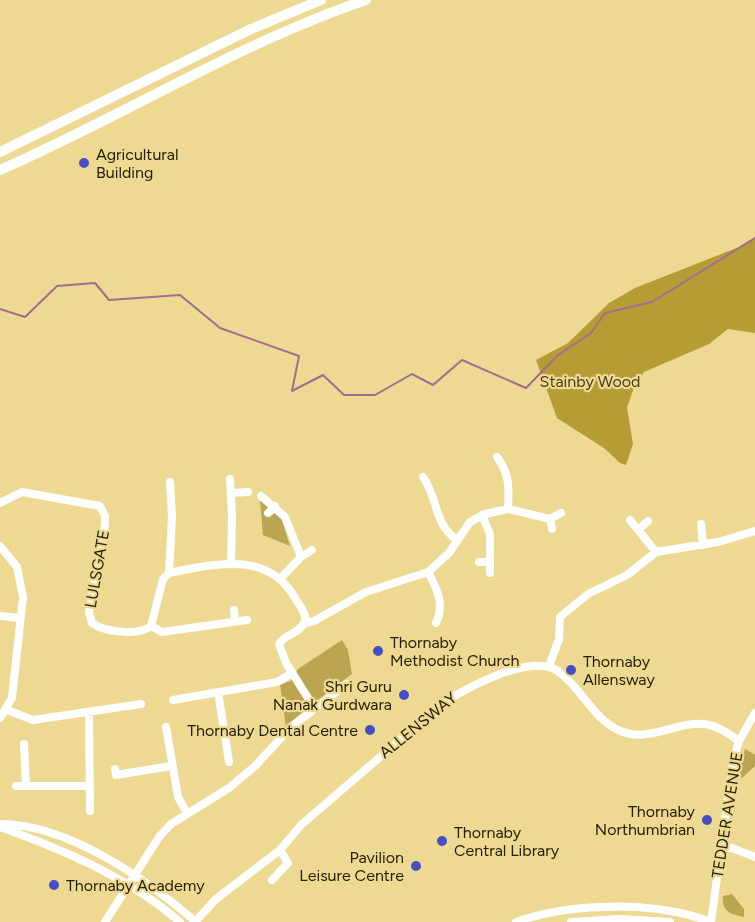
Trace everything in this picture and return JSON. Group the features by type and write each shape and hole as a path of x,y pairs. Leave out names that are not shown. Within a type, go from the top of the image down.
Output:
{"highway":[{"path":"0,152 251,29 321,0"},
{"path":"0,170 88,129 231,57 366,0"}],"street":[{"path":"497,457 505,468 509,485 508,509"},
{"path":"423,477 431,489 438,519 445,531 456,539"},
{"path":"230,479 232,493 231,563"},
{"path":"169,573 166,492 170,483"},
{"path":"422,493 431,489"},
{"name":"LULSGATE","path":"0,503 22,492 95,503 100,506 105,516 105,525 89,618 98,628 141,632 151,626 162,632 247,620"},
{"path":"232,493 248,492"},
{"path":"261,496 285,517 301,557"},
{"path":"268,513 274,506"},
{"path":"313,706 292,673 279,644 282,639 304,623 314,621 366,592 428,572 449,553 456,539 470,522 483,515 508,509 550,519 561,513"},
{"path":"483,515 490,534 492,549 488,562 490,573"},
{"path":"550,519 552,529"},
{"path":"630,520 656,552"},
{"path":"638,530 648,521"},
{"path":"701,524 703,545"},
{"path":"739,741 710,723 686,725 646,734 628,734 601,718 565,678 549,666 559,639 560,617 588,594 627,575 656,552 703,545 755,531"},
{"path":"0,546 12,558 22,581 12,698 7,710 0,718"},
{"path":"280,579 301,557 312,550"},
{"path":"479,562 488,562"},
{"path":"151,626 163,579 169,573 231,563 246,563 263,568 280,579 290,588 305,616 304,623"},
{"path":"428,572 439,592 445,614 436,623"},
{"path":"234,610 235,621"},
{"path":"0,616 20,618"},
{"name":"ALLENSWAY","path":"196,922 216,899 280,850 301,825 451,697 495,677 524,668 549,666"},
{"path":"173,700 277,682 292,673"},
{"path":"313,706 320,705 346,684"},
{"path":"218,692 229,762"},
{"path":"7,710 33,720 141,704"},
{"path":"105,922 159,837 187,813 222,793 255,766 292,726 311,712 313,706"},
{"path":"88,712 90,811"},
{"name":"TEDDER AVENUE","path":"711,922 728,786 739,741 755,713"},
{"path":"166,727 178,797 187,813"},
{"path":"24,744 26,786"},
{"path":"115,769 116,775 171,766"},
{"path":"16,786 89,786"},
{"path":"0,826 14,824 72,841 134,875 196,922"},
{"path":"0,826 129,883 180,922"},
{"path":"721,847 732,848 755,857"},
{"path":"272,880 288,863 280,850"},
{"path":"516,922 558,910 619,907 693,915 711,922"},
{"path":"658,912 658,921"},
{"path":"571,922 604,920 670,922"}],"shaded area":[{"path":"263,500 269,507 266,513 270,517 276,512 280,514 290,546 263,535 260,501"},
{"path":"342,640 348,650 352,674 286,727 280,685 291,681 298,669"},
{"path":"745,749 755,755 755,766 742,778 738,774"},
{"path":"732,894 744,909 744,917 731,913 724,906 723,896"}],"green space":[{"name":"Stainby Wood","path":"755,237 755,333 728,329 709,344 644,372 635,384 627,408 633,444 626,465 557,418 536,360 568,343 609,303 635,288 739,247"}],"waterway":[{"path":"0,309 25,317 57,286 95,283 109,300 180,295 220,328 299,356 292,391 323,375 344,395 375,395 412,374 433,385 462,360 526,388 558,355 591,333 605,313 652,302 755,238"}],"place":[{"name":"Agricultural Building","path":"84,163"},
{"name":"Thornaby Methodist Church","path":"378,651"},
{"name":"Thornaby Allensway","path":"571,670"},
{"name":"Shri Guru Nanak Gurdwara","path":"404,695"},
{"name":"Thornaby Dental Centre","path":"370,730"},
{"name":"Thornaby Northumbrian","path":"707,820"},
{"name":"Thornaby Central Library","path":"442,841"},
{"name":"Pavilion Leisure Centre","path":"416,866"},
{"name":"Thornaby Academy","path":"54,885"}]}
